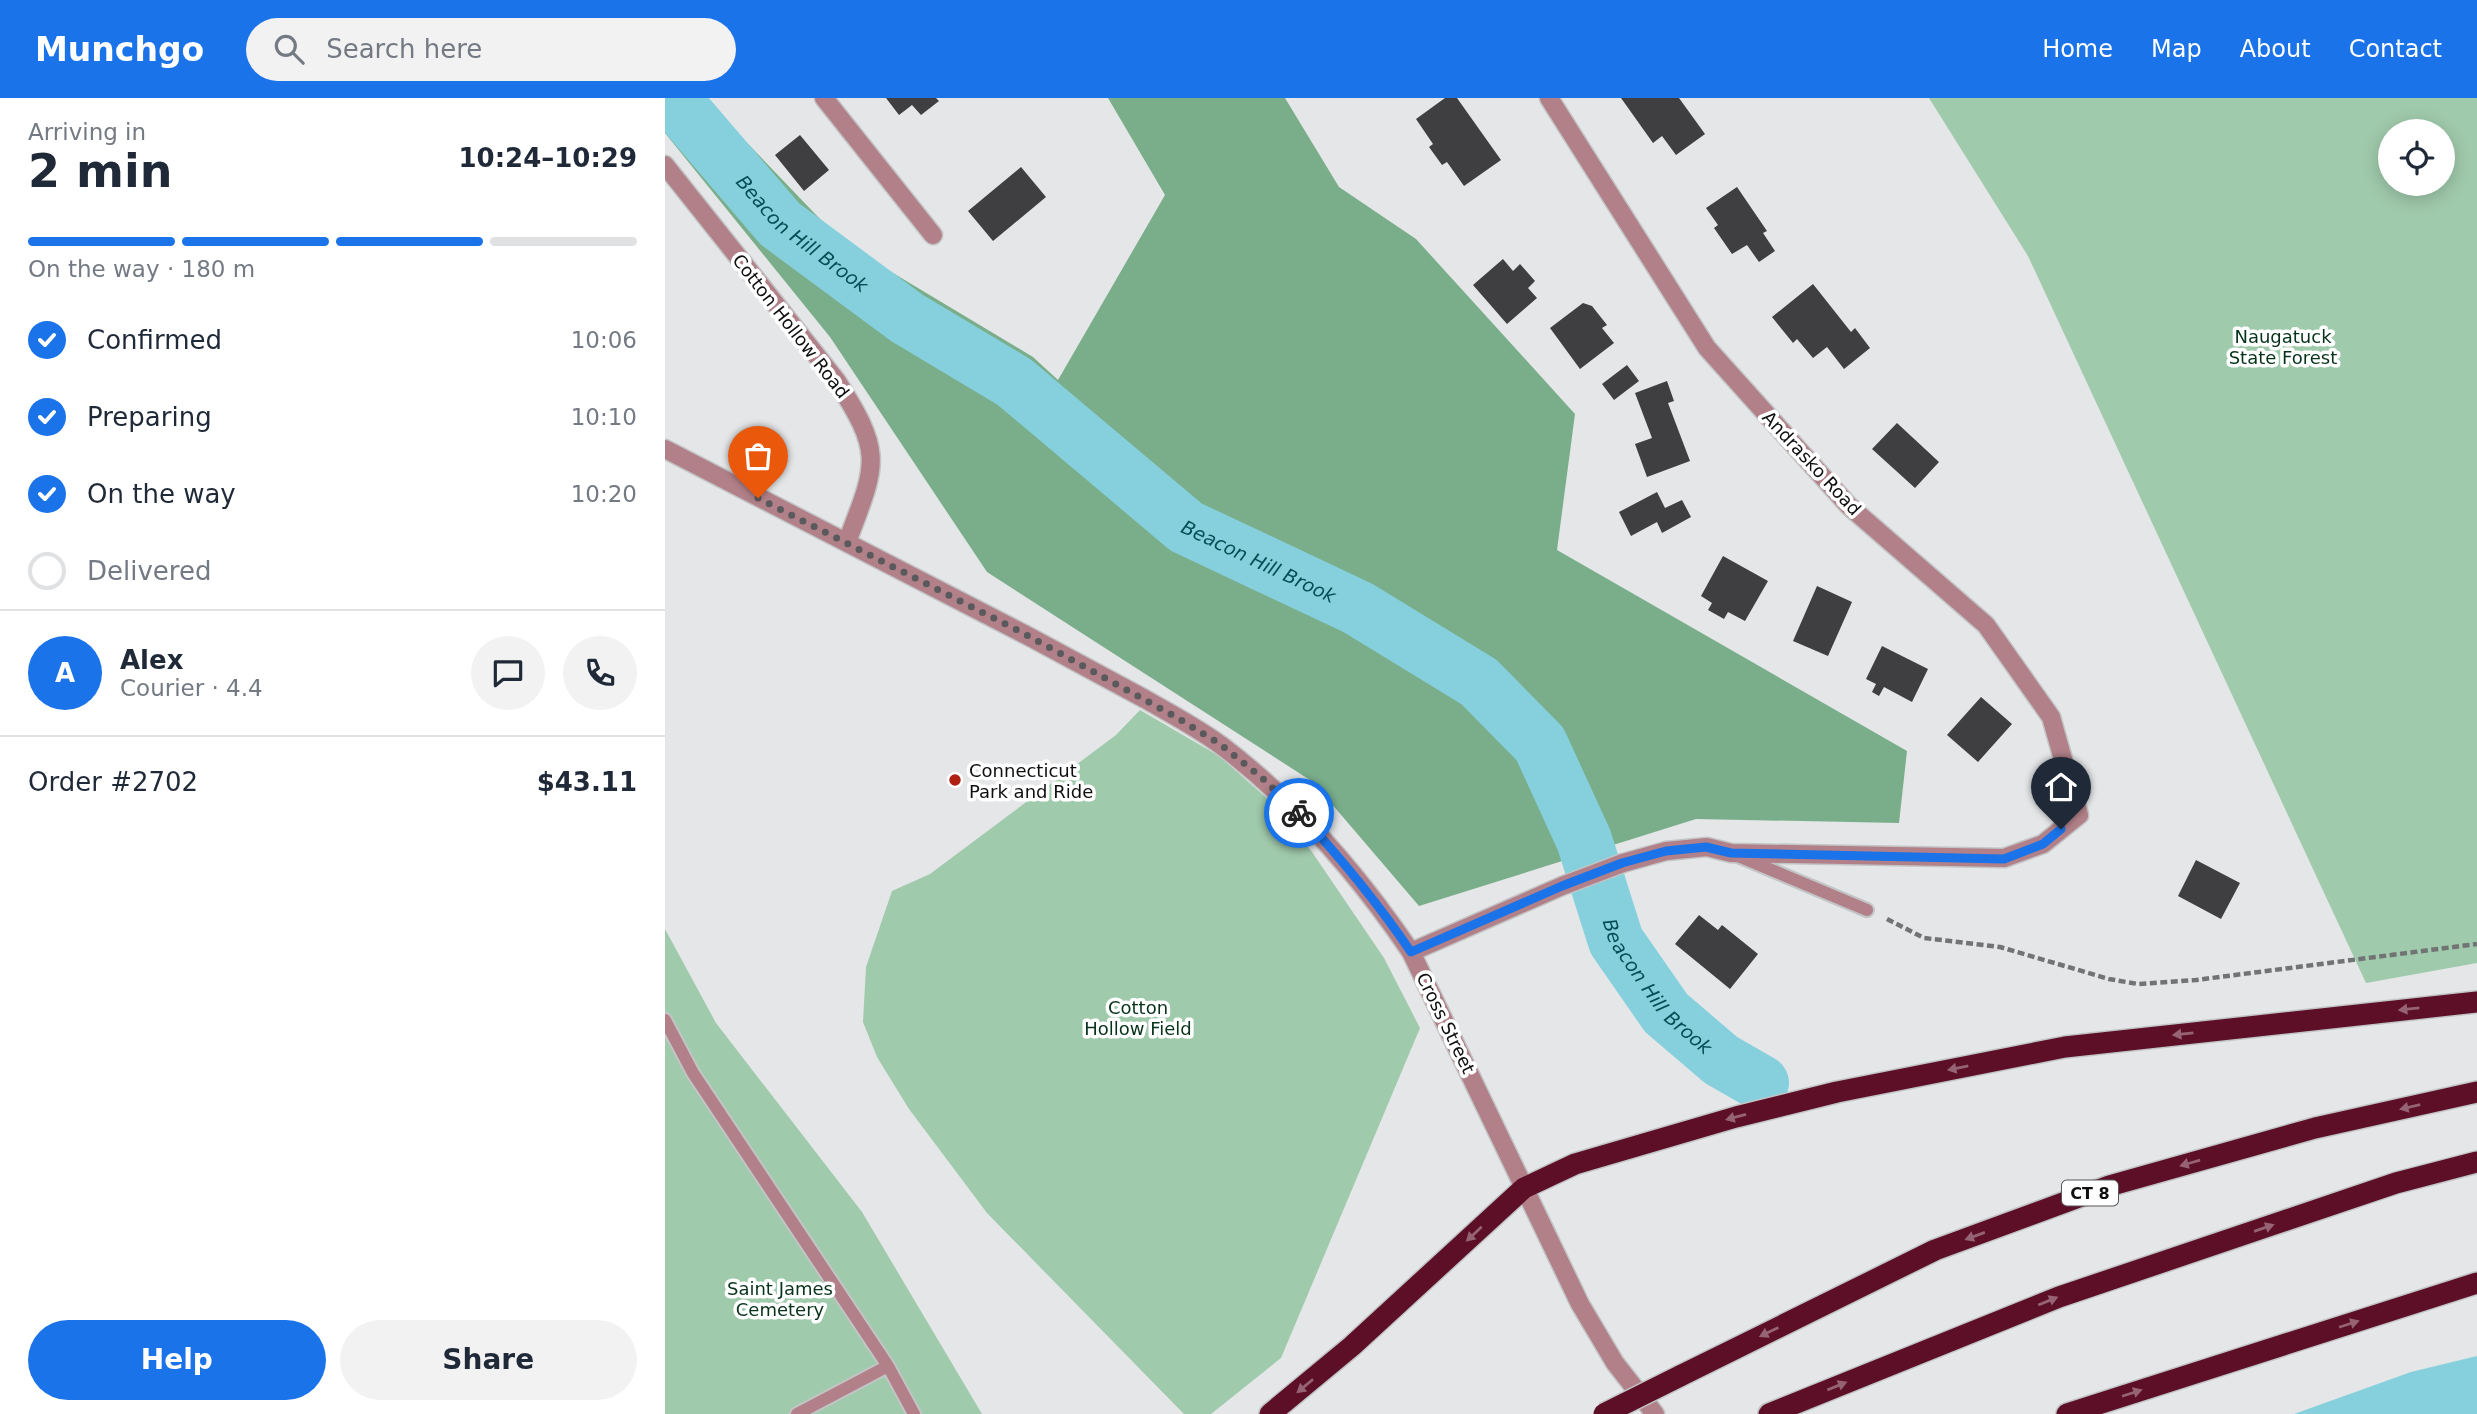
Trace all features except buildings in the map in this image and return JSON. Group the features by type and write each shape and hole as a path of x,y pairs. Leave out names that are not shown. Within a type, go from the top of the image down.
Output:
{"highway":[{"path":"1270,1414 1352,1346 1524,1188 1575,1164 1736,1117 1837,1092 2065,1047 2477,1002"},
{"name":"CT 8","path":"1604,1414 1935,1250 2109,1186 2315,1128 2477,1091"},
{"path":"1771,1413 2059,1297 2396,1183 2477,1163"},
{"path":"2067,1414 2477,1283"}],"street":[{"path":"824,98 933,235"},
{"name":"Andrasko Road","path":"1549,98 1707,348 1849,506 1986,625 2052,717 2079,815 2043,844 2004,859 1731,853"},
{"name":"Cotton Hollow Road","path":"665,165 836,380 858,415 869,442 873,463 870,483 847,542"},
{"name":"Cross Street","path":"665,449 1100,674 1220,744 1289,803 1339,856 1380,906 1411,952 1580,1304 1615,1363 1655,1414"},
{"path":"1411,952 1562,886 1622,863 1666,851 1706,847 1731,853"}],"lane":[{"path":"1731,853 1867,910"},
{"path":"665,1020 693,1073 888,1366 913,1414"},
{"path":"797,1414 888,1366"}],"path":[{"path":"1867,910 1924,938 2000,947 2109,979 2138,984 2196,980 2477,944"}],"green space":[{"path":"665,98 704,98 843,243 1033,357 1058,380 1165,195 1108,98 1285,98 1339,187 1416,239 1575,414 1557,550 1907,751 1899,823 1696,819 1419,906 1313,782 987,572 830,337 665,133"},
{"name":"Naugatuck State Forest","path":"1929,98 2477,98 2477,963 2366,983 2028,256"},
{"name":"Cotton Hollow Field","path":"1140,710 1219,756 1278,808 1312,852 1384,958 1420,1028 1281,1358 1211,1414 1184,1414 987,1213 909,1109 877,1057 863,1022 866,967 892,891 930,874 1116,735"},
{"name":"Saint James Cemetery","path":"665,929 716,1023 862,1212 982,1414 665,1414"}],"water":[{"path":"2477,1356 2477,1414 2294,1414 2411,1372"}],"waterway":[{"name":"Beacon Hill Brook","path":"672,98 780,224 907,318 1014,382 1186,527 1358,608 1479,682 1540,744 1584,840 1616,941 1666,1013 1721,1060 1761,1083"}],"way so far":[{"path":"758,498 1023,633 1176,717 1220,744 1261,777 1299,813"}],"place":[{"name":"Connecticut Park and Ride","path":"955,780"}],"route":[{"path":"1299,813 1380,906 1411,952 1562,886 1622,863 1666,851 1706,847 1731,853 2004,859 2043,844 2061,829"}]}
